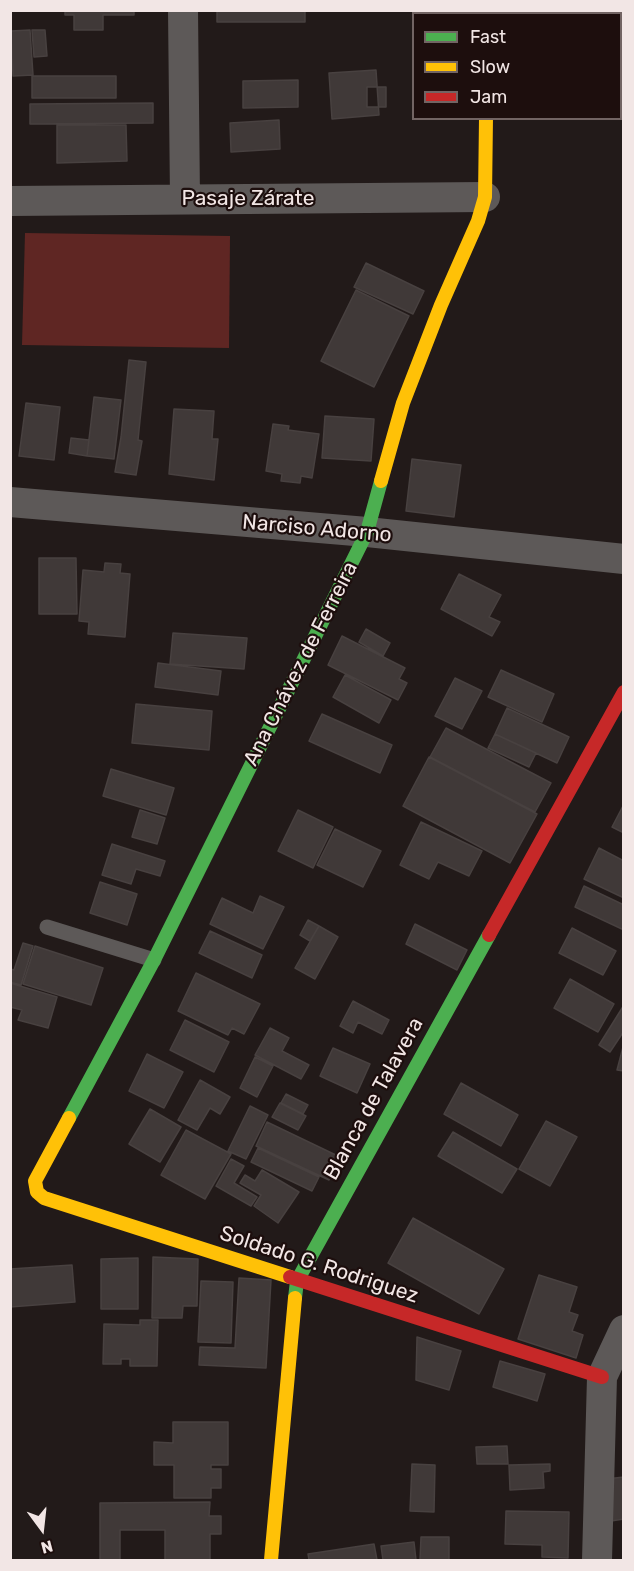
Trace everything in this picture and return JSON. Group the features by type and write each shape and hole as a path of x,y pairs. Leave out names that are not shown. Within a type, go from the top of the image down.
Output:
{"street":[{"path":"183,10 184,199"},
{"name":"Ana Chávez de Ferreira","path":"35,1181 154,960 367,532 403,403 441,305 478,221 485,197 486,120"},
{"name":"Pasaje Zárate","path":"10,201 485,197"},
{"name":"Narciso Adorno","path":"10,502 367,532 624,559"},
{"name":"Blanca de Talavera","path":"271,1560 297,1281 624,692"},
{"name":"Soldado G. Rodriguez","path":"35,1181 37,1192 44,1198 602,1377"},
{"path":"597,1560 602,1377 624,1330"}],"lane":[{"path":"47,927 154,960"}],"shaded area":[{"path":"25,233 230,236 229,348 22,345"}],"building":[{"path":"65,10 134,10 134,15 103,15 103,30 74,30 74,15 65,15"},
{"path":"217,10 305,10 305,22 217,22"},
{"path":"30,30 33,75 13,76 11,31"},
{"path":"32,30 45,30 47,56 34,57"},
{"path":"376,70 379,115 332,119 329,73"},
{"path":"32,76 116,76 116,98 32,98"},
{"path":"298,80 298,107 243,108 243,81"},
{"path":"367,87 386,87 386,107 367,107"},
{"path":"153,103 153,123 30,124 30,104"},
{"path":"279,120 280,149 231,152 230,123"},
{"path":"57,125 126,125 127,161 57,163"},
{"path":"366,263 424,291 413,314 354,287"},
{"path":"356,290 409,316 374,387 321,361"},
{"path":"129,360 146,362 138,440 142,441 136,475 115,472"},
{"path":"94,397 121,400 114,459 87,456"},
{"path":"26,403 60,407 54,460 19,456"},
{"path":"174,409 214,411 212,439 218,439 214,480 169,474"},
{"path":"325,416 374,419 371,461 322,458"},
{"path":"273,424 289,426 288,430 319,434 312,478 301,476 300,483 281,481 282,474 266,471"},
{"path":"71,438 89,440 87,456 69,453"},
{"path":"412,459 461,465 454,517 406,511"},
{"path":"39,558 76,558 77,614 39,614"},
{"path":"105,563 121,564 120,573 130,574 125,637 88,634 89,622 79,621 83,570 104,572"},
{"path":"459,574 501,595 489,617 500,622 492,636 441,609"},
{"path":"366,629 390,643 383,656 359,642"},
{"path":"173,633 247,638 244,669 170,664"},
{"path":"342,636 405,668 399,679 407,683 398,700 328,665"},
{"path":"158,663 221,671 218,695 155,687"},
{"path":"501,670 554,694 542,722 488,697"},
{"path":"345,675 391,700 379,723 333,697"},
{"path":"455,678 482,691 462,729 435,716"},
{"path":"136,704 212,711 209,750 132,743"},
{"path":"507,708 569,737 557,763 495,734"},
{"path":"322,714 392,745 380,773 309,741"},
{"path":"446,728 551,783 535,812 430,757"},
{"path":"495,734 536,753 529,767 488,748"},
{"path":"429,757 537,814 510,863 403,806"},
{"path":"111,769 174,788 166,815 103,796"},
{"path":"624,804 624,833 612,827"},
{"path":"140,810 165,818 157,844 132,837"},
{"path":"298,810 333,827 313,868 278,851"},
{"path":"421,822 482,851 469,876 438,862 429,879 400,865"},
{"path":"335,829 381,851 363,887 317,865"},
{"path":"112,844 165,861 160,876 136,869 131,884 102,875"},
{"path":"599,848 624,861 624,898 584,879"},
{"path":"100,882 137,894 127,925 90,913"},
{"path":"584,886 624,905 624,930 575,907"},
{"path":"260,896 284,907 263,949 210,924 222,898 253,913"},
{"path":"308,920 319,926 310,941 300,935"},
{"path":"415,924 467,950 457,970 406,944"},
{"path":"319,926 338,937 315,979 295,968"},
{"path":"572,928 616,951 603,975 559,953"},
{"path":"210,931 262,955 252,978 199,953"},
{"path":"23,943 33,946 21,985 10,982 10,969 14,970"},
{"path":"35,946 103,968 91,1005 23,984"},
{"path":"196,973 260,1004 244,1034 232,1028 228,1035 178,1011"},
{"path":"570,979 614,1004 598,1032 554,1008"},
{"path":"10,983 57,997 48,1028 18,1020 22,1010 10,1007"},
{"path":"353,1001 389,1020 382,1034 358,1022 353,1033 340,1026"},
{"path":"624,1005 624,1031 610,1052 599,1045"},
{"path":"185,1020 229,1042 214,1072 170,1050"},
{"path":"270,1028 289,1038 282,1051 309,1065 301,1079 255,1055"},
{"path":"624,1047 624,1071 617,1070"},
{"path":"333,1048 370,1064 357,1093 320,1076"},
{"path":"147,1054 183,1072 164,1108 129,1091"},
{"path":"255,1057 273,1066 257,1097 240,1088"},
{"path":"200,1080 230,1097 220,1114 210,1108 197,1130 178,1120"},
{"path":"461,1083 518,1115 501,1146 444,1114"},
{"path":"286,1094 308,1105 303,1114 281,1103"},
{"path":"280,1103 306,1116 298,1130 272,1117"},
{"path":"250,1106 268,1115 246,1159 228,1151"},
{"path":"150,1109 181,1127 160,1162 129,1144"},
{"path":"546,1121 577,1137 550,1186 519,1169"},
{"path":"267,1122 340,1157 329,1180 256,1146"},
{"path":"186,1130 231,1154 205,1199 161,1175"},
{"path":"453,1132 517,1169 502,1193 438,1156"},
{"path":"258,1148 319,1177 312,1191 251,1162"},
{"path":"231,1159 244,1166 234,1183 257,1197 251,1206 216,1186"},
{"path":"262,1170 299,1192 278,1223 254,1206 261,1195 240,1183 245,1175 255,1181"},
{"path":"413,1218 504,1269 479,1314 388,1263"},
{"path":"153,1257 198,1259 197,1306 183,1306 182,1318 152,1318"},
{"path":"138,1258 138,1309 101,1309 101,1259"},
{"path":"72,1265 75,1302 10,1307 10,1269"},
{"path":"539,1275 577,1287 569,1312 578,1315 572,1331 583,1335 576,1358 518,1339"},
{"path":"239,1278 271,1280 266,1368 199,1365 200,1347 235,1348"},
{"path":"201,1281 233,1282 231,1343 198,1342"},
{"path":"140,1320 158,1320 157,1366 130,1366 130,1359 121,1359 121,1364 103,1364 104,1324 140,1325"},
{"path":"417,1337 461,1351 449,1390 416,1380"},
{"path":"500,1361 545,1374 537,1401 493,1387"},
{"path":"173,1422 228,1422 228,1465 211,1465 211,1469 221,1469 221,1488 211,1488 211,1498 174,1498 174,1465 154,1465 154,1442 173,1443"},
{"path":"507,1446 508,1464 477,1464 476,1447"},
{"path":"412,1464 435,1465 434,1512 410,1511"},
{"path":"550,1464 550,1471 543,1472 544,1488 510,1490 509,1465"},
{"path":"624,1477 624,1519 611,1521 606,1479"},
{"path":"210,1502 209,1516 221,1516 221,1534 210,1534 210,1560 165,1560 165,1530 120,1530 120,1560 100,1560 100,1503"},
{"path":"506,1511 569,1512 568,1558 542,1557 542,1545 505,1544"},
{"path":"421,1537 449,1537 449,1560 420,1560"},
{"path":"414,1542 416,1560 383,1560 381,1546"},
{"path":"374,1544 377,1560 309,1560 308,1554"}],"traffic: fast":[{"path":"69,1118 154,960 367,532 381,481"},
{"path":"295,1298 297,1281 489,935"}],"traffic: slow":[{"path":"381,481 403,403 441,305 478,221 485,197 486,120"},
{"path":"69,1118 35,1181 37,1192 44,1198 290,1277"},
{"path":"271,1560 295,1298"}],"traffic: jam":[{"path":"489,935 624,692"},
{"path":"290,1277 602,1377"}]}
